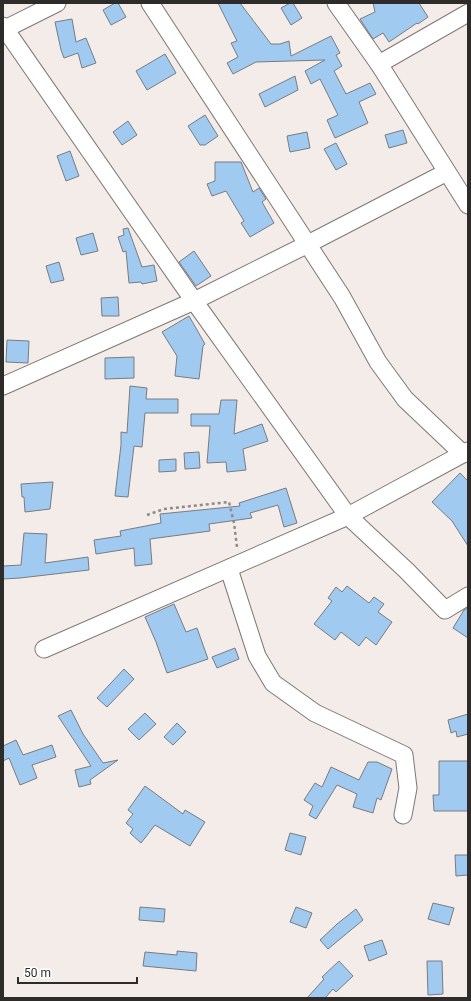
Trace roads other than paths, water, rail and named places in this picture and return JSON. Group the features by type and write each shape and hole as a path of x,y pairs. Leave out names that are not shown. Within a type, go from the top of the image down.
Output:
{"street":[{"path":"57,3 4,28 194,301 348,516 445,610 468,596"},
{"path":"44,649 348,516 466,452 405,399 378,362 342,297 150,3"},
{"path":"336,3 379,64 468,205"},
{"path":"379,64 468,13"},
{"path":"3,386 194,301 447,172"},
{"path":"234,566 256,656 273,683 315,713 404,756 408,788 403,814"}]}
